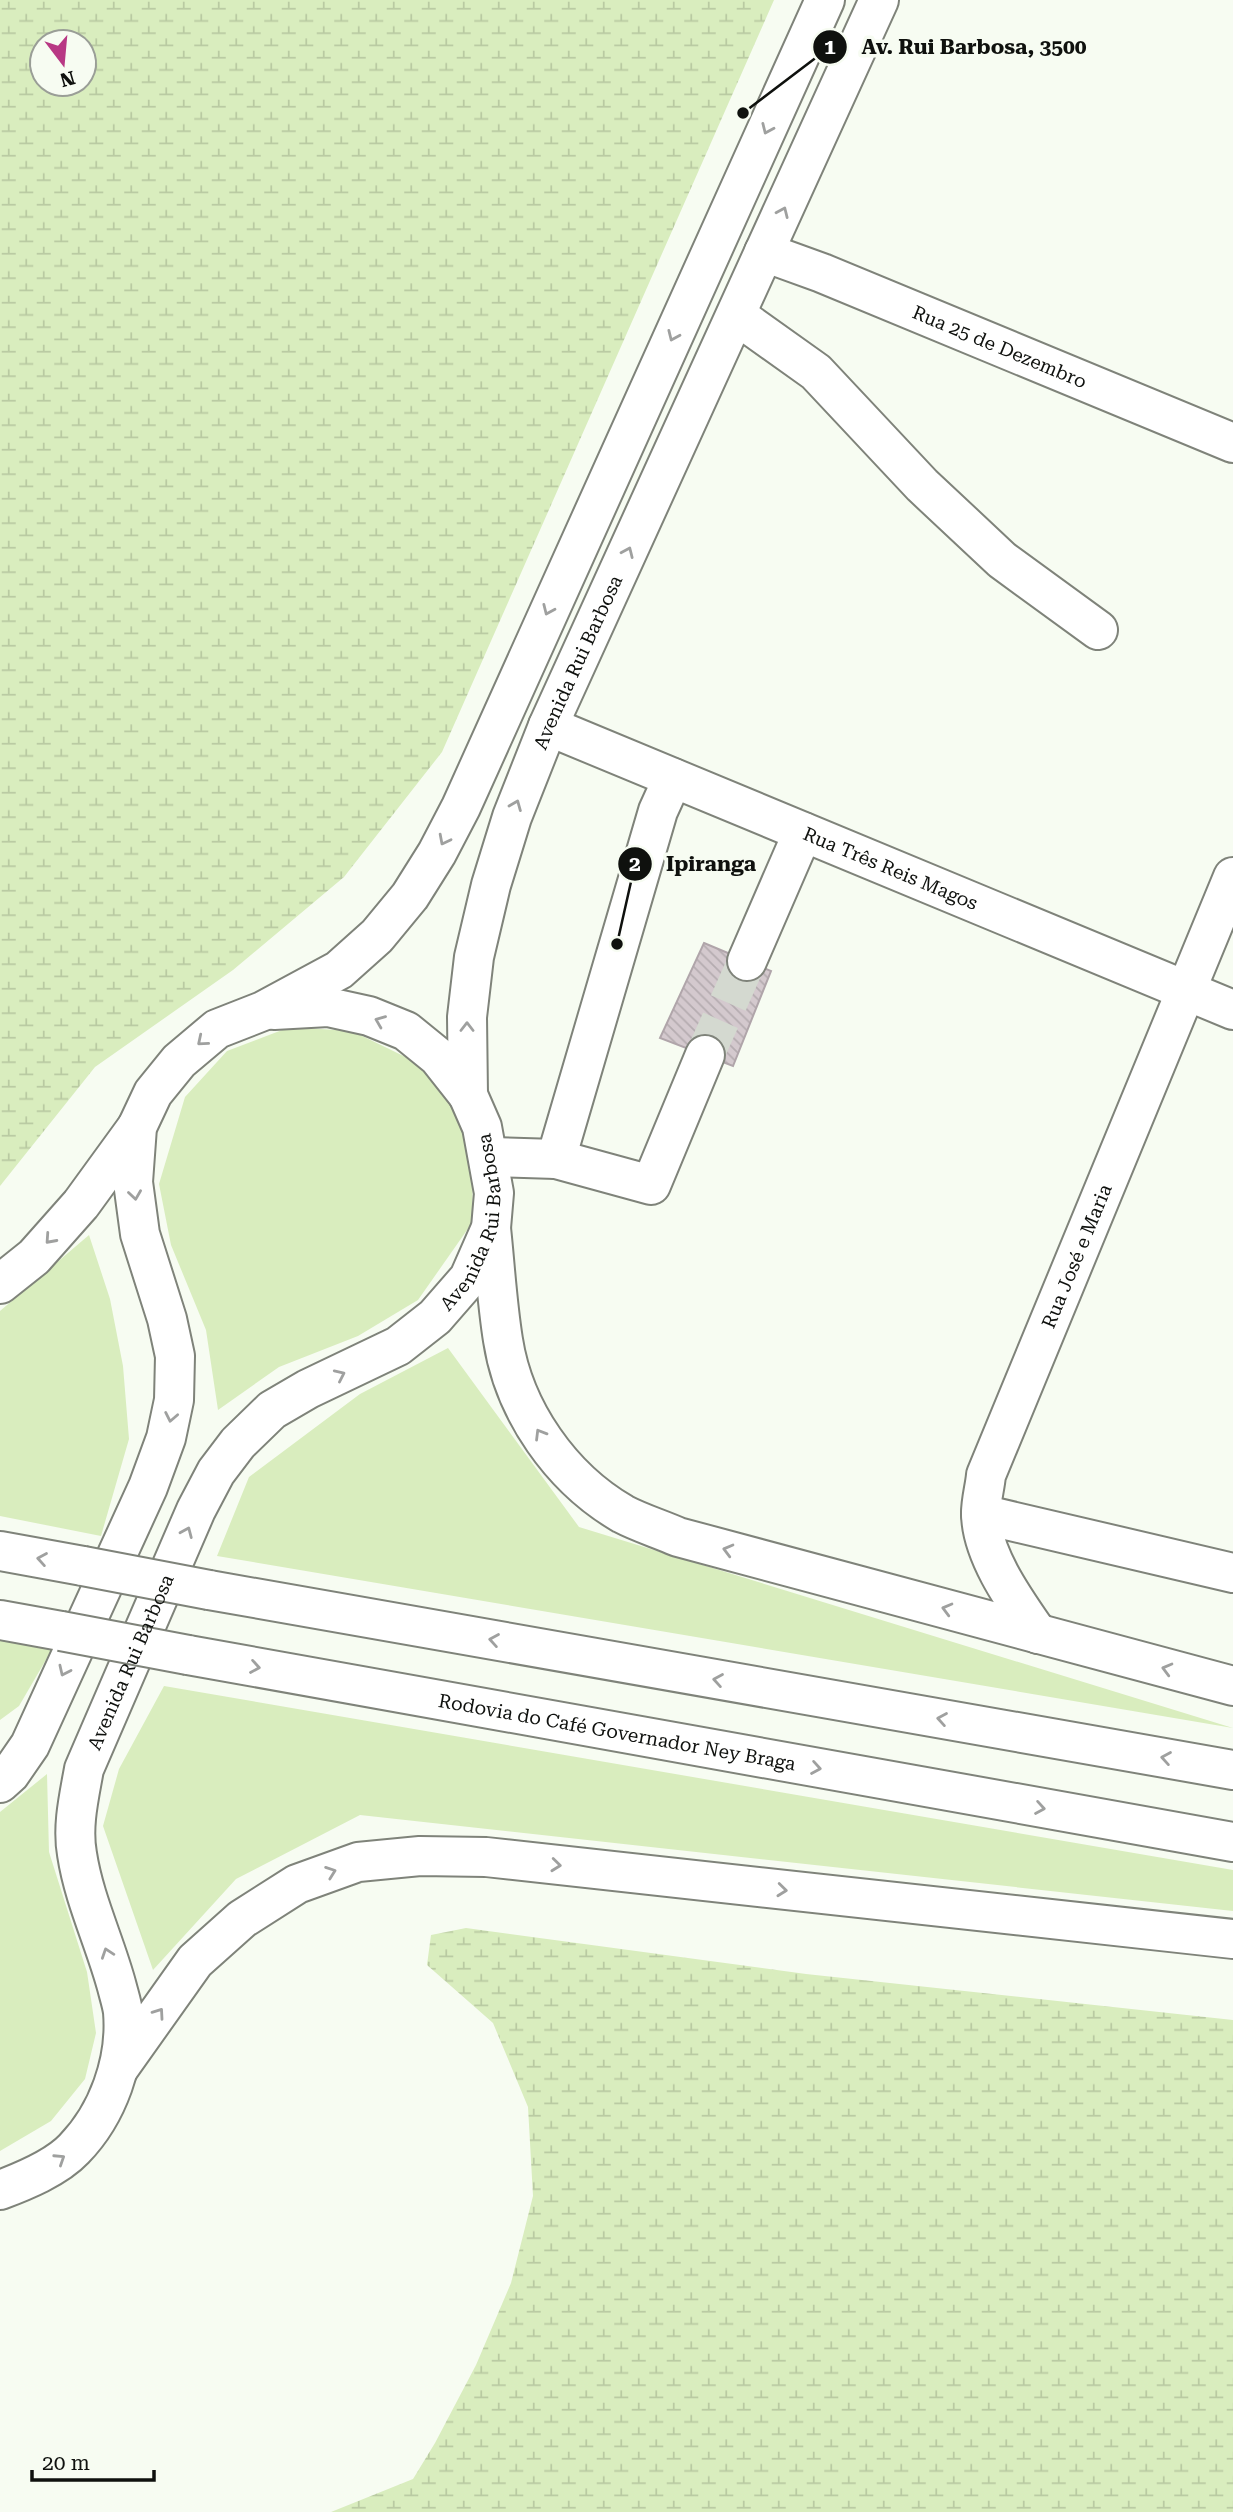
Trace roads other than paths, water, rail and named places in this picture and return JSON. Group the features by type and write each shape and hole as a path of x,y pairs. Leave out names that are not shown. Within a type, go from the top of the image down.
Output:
{"main road":[{"path":"0,1284 34,1257 81,1205 137,1127 153,1093 179,1060 216,1029 263,1011 339,970 377,936 410,896 438,853 825,0"},
{"name":"Avenida Rui Barbosa","path":"0,2190 32,2178 74,2150 105,2108 119,2068 123,2012 112,1967 87,1897 76,1852 76,1810 84,1769 196,1510 216,1472 238,1443 272,1410 308,1389 398,1346 435,1317 469,1278 491,1228 494,1193 489,1157 482,1127 468,1095 467,1017 474,957 491,885 512,817 548,726 879,0"},
{"name":"Rua 25 de Dezembro","path":"764,252 835,278 1233,443"},
{"path":"736,315 816,372 922,485 1002,559 1098,630"},
{"name":"Rua Três Reis Magos","path":"548,726 1233,1010"},
{"path":"556,1159 658,811 673,778"},
{"path":"747,961 803,832"},
{"name":"Rua José e Maria","path":"1038,1634 1009,1592 990,1554 981,1514 986,1475 1233,877"},
{"path":"263,1011 328,1007 369,1016 406,1031 438,1057 468,1095"},
{"path":"489,1157 556,1159 651,1185 705,1055"},
{"path":"0,1783 10,1774 30,1745 148,1487 166,1438 174,1400 175,1356 167,1319 140,1234 133,1182 137,1127"},
{"path":"491,1228 503,1342 520,1401 549,1448 584,1486 624,1514 678,1536 1233,1686"},
{"path":"981,1514 1233,1573"},
{"path":"0,1551 1233,1770"},
{"name":"Rodovia do Café Governador Ney Braga","path":"0,1620 1233,1842"},
{"path":"119,2068 195,1961 242,1919 297,1884 358,1862 420,1856 486,1857 1233,1939"}],"tunnel":[{"path":"705,1055 747,961"}],"place":[{"name":"Av. Rui Barbosa, 3500","path":"743,113"},
{"name":"Ipiranga","path":"617,944"}]}
